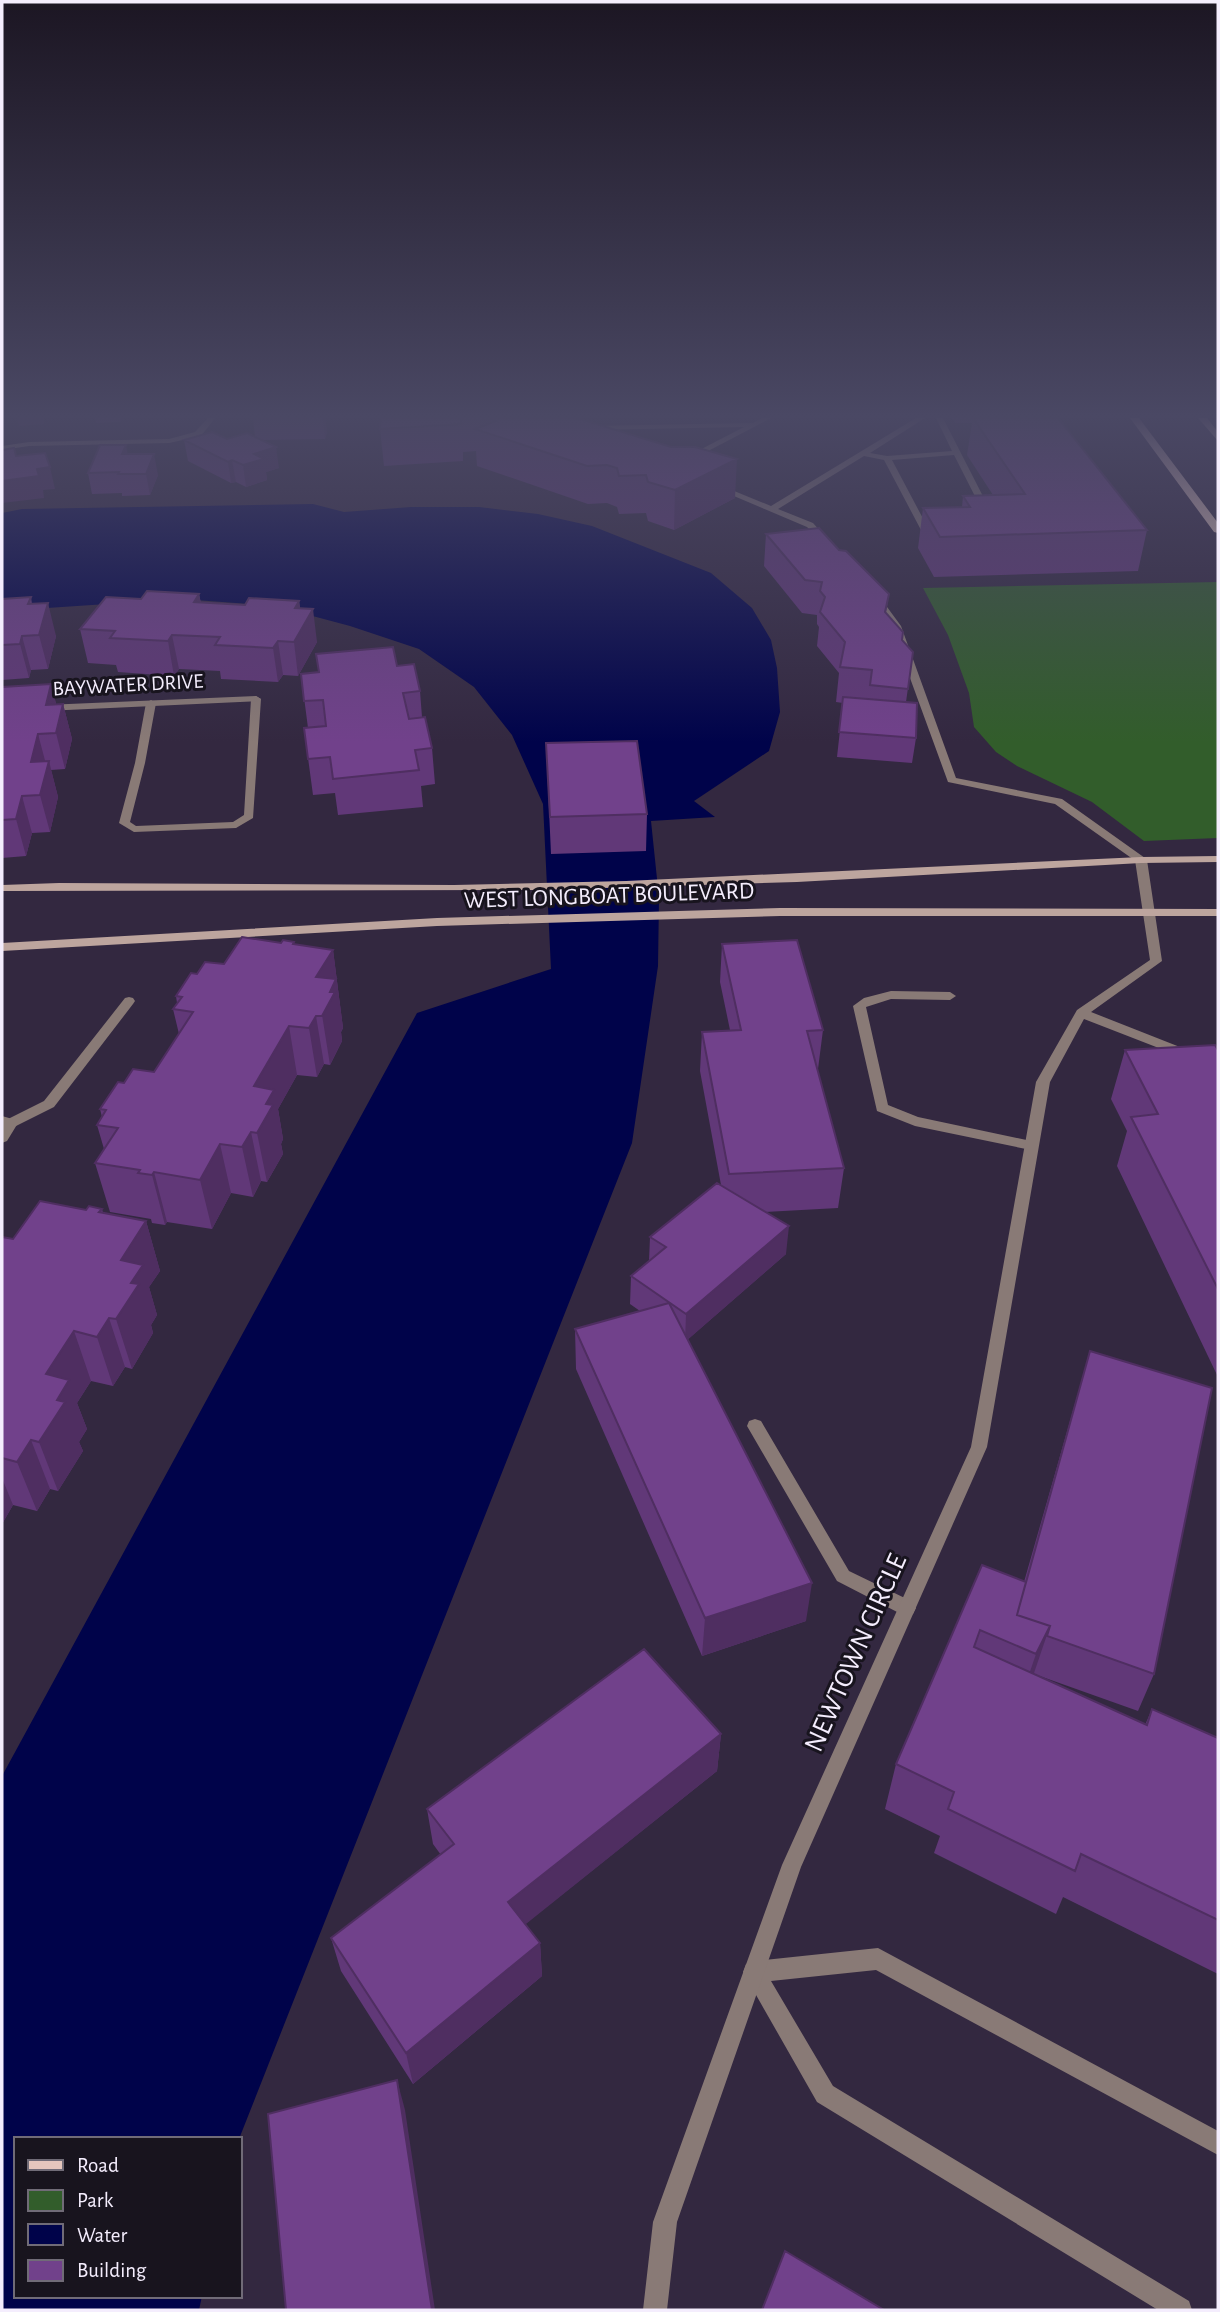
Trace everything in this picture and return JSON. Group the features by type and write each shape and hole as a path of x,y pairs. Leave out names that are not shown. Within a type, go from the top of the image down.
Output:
{"street":[{"path":"811,526 830,547"},
{"path":"923,526 925,530 948,529"},
{"path":"870,589 897,626 952,780 1058,801 1141,860"},
{"name":"BAYWATER DRIVE","path":"29,709 151,703 256,699 249,816 236,825 134,829 124,823 140,763 151,703"},
{"name":"WEST LONGBOAT BOULEVARD","path":"2,888 107,885 452,888 773,880 1141,860 1218,859"},
{"name":"NEWTOWN CIRCLE","path":"655,2310 665,2222 792,1865 979,1447 1042,1082 1081,1013 1156,961 1141,860"},
{"name":"WEST LONGBOAT BOULEVARD","path":"2,947 438,922 780,912 1149,915 1218,913"},
{"path":"950,996 887,995 870,997 859,1006 882,1108 915,1121 1031,1145"},
{"path":"2,1138 6,1122 50,1104 130,1001"},
{"path":"1081,1013 1218,1067"},
{"path":"755,1426 843,1576 907,1608"},
{"path":"1180,2310 825,2094 754,1972 878,1959 1218,2143"}],"green space":[{"path":"1218,582 1218,838 1144,841 1092,802 1017,766 996,752 974,727 969,693 948,635 923,588"}],"water":[{"path":"2,526 592,526 711,573 752,608 771,640 777,668 780,712 769,751 694,801 715,817 651,821 659,898 658,966 632,1143 240,2137 14,2137 14,2298 202,2298 199,2310 2,2310 2,1776 417,1013 551,969 543,804 512,735 474,687 419,649 350,626 275,606 182,599 2,611"}],"building":[{"path":"933,526 1144,526 1147,530 940,537"},
{"path":"819,528 839,550 846,551 889,594 885,612 903,632 902,640 913,652 908,689 870,685 872,670 840,667 845,642 820,612 825,597 820,591 822,582 805,580 766,534"},
{"path":"147,591 199,594 194,602 245,605 249,598 299,601 295,608 313,609 294,642 278,641 273,648 215,645 220,637 172,635 168,641 110,638 115,631 80,629 106,597 141,599"},
{"path":"31,597 28,604 48,603 39,635 22,636 20,644 2,645 2,599"},
{"path":"393,647 397,666 414,664 420,691 403,693 409,719 425,717 432,748 415,750 419,770 333,779 330,757 308,759 304,728 326,726 323,700 304,701 301,674 319,672 316,654"},
{"path":"51,684 46,705 63,704 56,733 38,734 31,762 49,761 40,795 22,796 16,819 2,820 2,687"},
{"path":"843,697 917,703 916,738 839,732"},
{"path":"637,741 647,814 550,817 546,743"},
{"path":"242,937 281,943 283,940 333,950 316,977 336,979 330,992 335,992 322,1016 316,1016 309,1028 289,1026 254,1086 274,1090 266,1104 273,1105 257,1133 251,1132 242,1147 220,1144 200,1180 154,1172 152,1175 138,1173 140,1170 95,1163 118,1128 97,1125 106,1110 100,1109 118,1082 124,1083 133,1069 154,1072 193,1012 173,1009 182,997 176,996 191,973 197,974 205,962 224,964"},
{"path":"797,940 823,1030 807,1031 844,1168 729,1174 702,1032 741,1030 722,944"},
{"path":"1215,1045 1218,1050 1218,1289 1131,1117 1158,1114 1125,1050"},
{"path":"717,1183 789,1226 686,1314 631,1276 666,1247 650,1237"},
{"path":"40,1201 86,1210 89,1206 102,1209 99,1212 146,1221 121,1260 143,1265 131,1283 139,1284 116,1319 109,1318 97,1337 74,1331 46,1374 69,1380 57,1400 65,1402 39,1442 31,1440 17,1462 2,1458 2,1237 13,1239"},
{"path":"669,1303 812,1583 705,1618 575,1329"},
{"path":"1090,1351 1212,1388 1154,1674 1047,1636 1050,1626 1017,1615"},
{"path":"982,1565 1026,1582 1017,1615 1050,1626 1036,1654 980,1630 974,1647 1147,1725 1152,1709 1218,1738 1218,1920 1081,1854 1075,1871 948,1809 954,1792 896,1764"},
{"path":"644,1649 721,1734 508,1902 540,1943 406,2053 331,1938 454,1844 427,1809"},
{"path":"397,2080 432,2310 286,2310 268,2114"},
{"path":"785,2251 884,2310 762,2310"}]}
